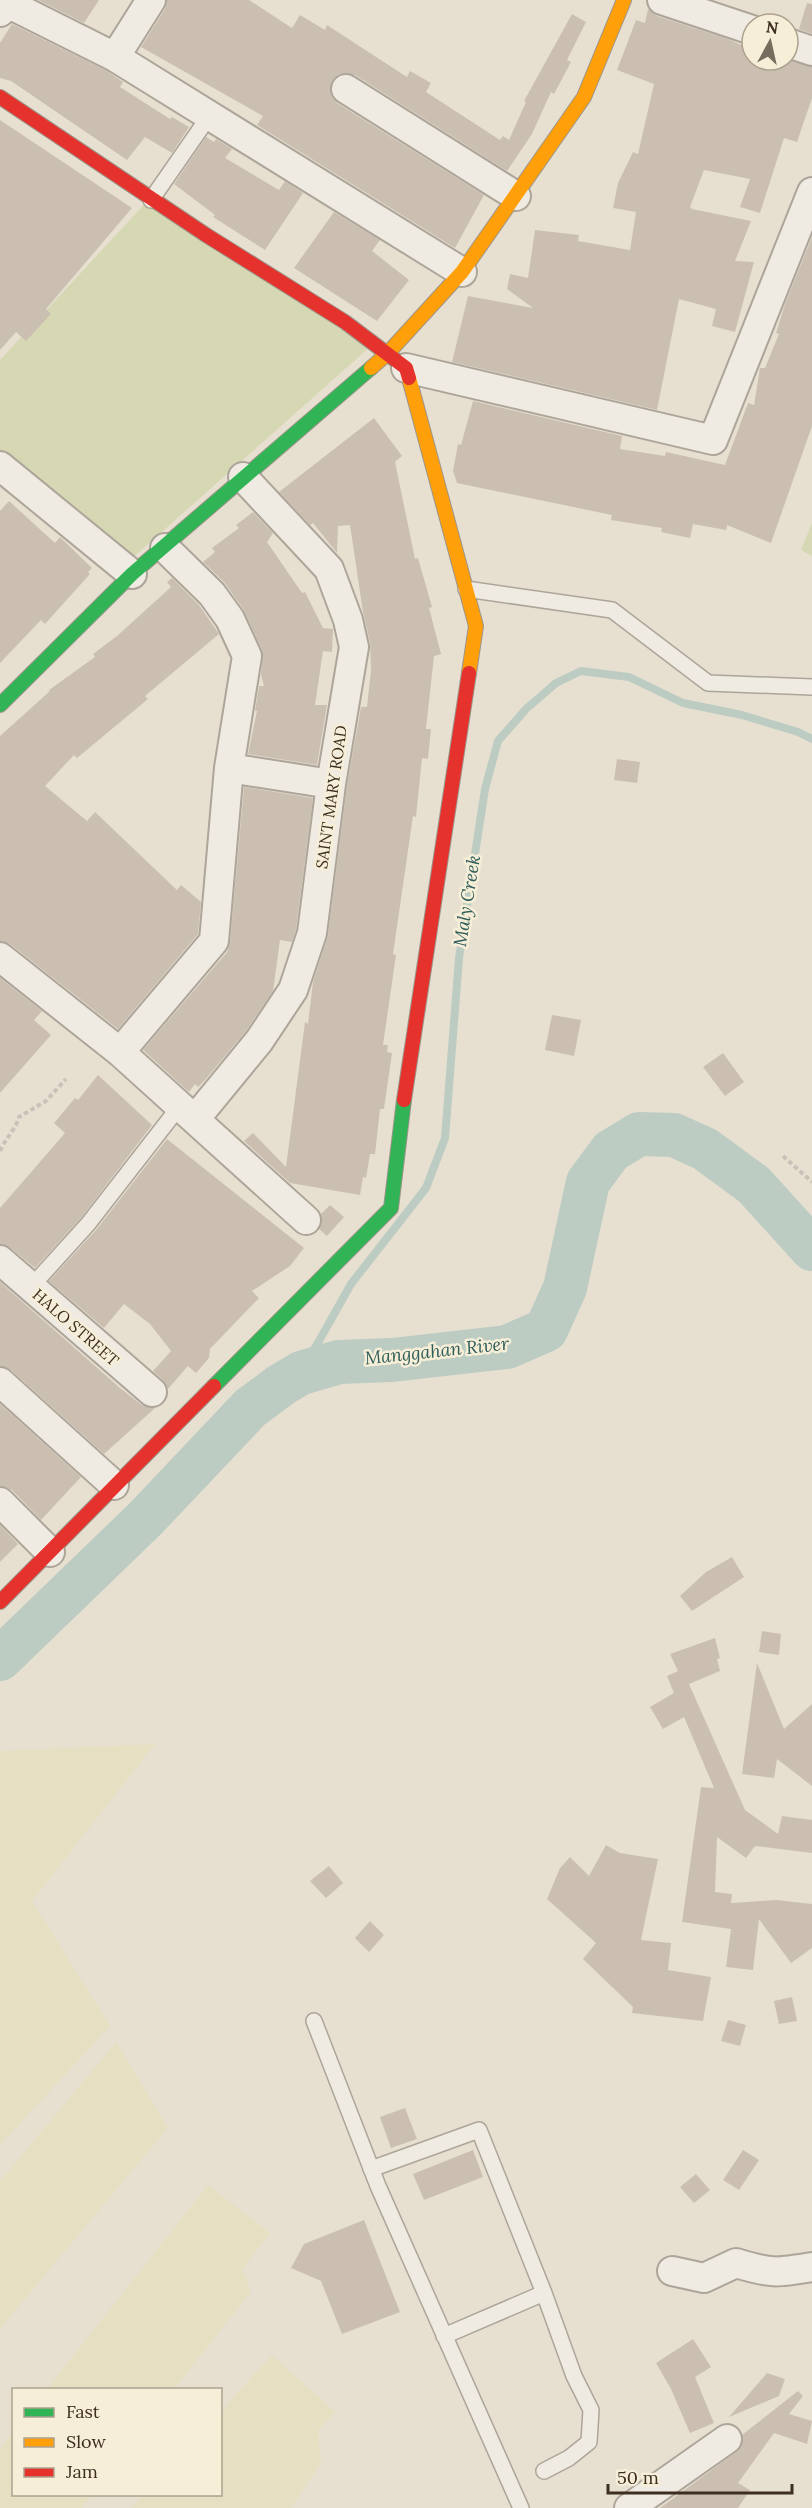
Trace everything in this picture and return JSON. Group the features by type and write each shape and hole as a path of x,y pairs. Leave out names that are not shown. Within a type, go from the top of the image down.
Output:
{"street":[{"path":"115,57 150,0"},
{"path":"0,705 132,574 165,548 243,477 397,361 584,98 624,0"},
{"path":"662,0 740,26"},
{"path":"3,5 115,57 462,272"},
{"path":"346,89 516,196"},
{"path":"0,97 151,200 397,361 713,440 812,192"},
{"path":"0,1602 391,1208 410,1063 476,626 397,361"},
{"path":"0,466 132,574"},
{"name":"SAINT MARY ROAD","path":"187,1113 259,1041 293,990 312,933 331,784 354,647 348,620 329,568 243,477"},
{"path":"120,1052 214,941 229,768 247,656 230,619 212,594 165,548"},
{"path":"229,768 331,784"},
{"path":"0,957 120,1052 306,1220"},
{"name":"HALO STREET","path":"0,1260 152,1392"},
{"path":"0,1382 114,1485"},
{"path":"0,1502 50,1552"},
{"path":"672,2271 704,2278 736,2263 776,2272 812,2267"},
{"path":"629,2508 727,2439"}],"lane":[{"path":"151,200 210,115"},
{"path":"466,589 612,610 708,683 812,687"},
{"path":"30,1288 187,1113"},
{"path":"314,2021 371,2169 521,2508"},
{"path":"371,2169 479,2130 544,2293 574,2376 591,2410 589,2442 569,2458 544,2471"},
{"path":"444,2336 544,2293"}],"path":[{"path":"0,1151 7,1135 17,1126 19,1117 46,1101 66,1078"},
{"path":"783,1156 812,1182"}],"shaded area":[{"path":"155,1744 32,1901 110,2026 0,2145 0,1751"},
{"path":"116,2042 168,2128 0,2329 0,2181"},
{"path":"208,2185 270,2233 242,2269 251,2292 175,2388 48,2388"},
{"path":"272,2355 335,2412 318,2431 321,2463 291,2508 131,2508 143,2496 222,2496 222,2410"},
{"path":"12,2433 12,2496 91,2496 81,2508 0,2508 0,2449"}],"green space":[{"path":"152,196 380,338 129,561 0,454 0,360"},
{"path":"812,523 812,556 801,550"}],"building":[{"path":"38,0 99,0 84,23"},
{"path":"167,0 249,0 292,28 300,15 325,30 327,25 407,77 410,71 431,83 426,92 500,140 503,136 509,140 526,102 524,101 572,14 586,22 567,60 571,62 554,94 551,92 532,134 507,171 355,75 339,74 332,81 331,96 337,103 484,195 455,248 257,125 263,116 141,47 165,9"},
{"path":"807,3 812,4 812,34 800,29"},
{"path":"648,9 657,16 740,44 740,72 800,72 800,64 812,67 812,98 797,142 784,138 760,213 740,207 750,179 704,170 690,207 751,221 735,261 754,262 735,332 712,326 716,309 679,299 657,410 452,362 468,296 533,308 507,289 510,274 528,278 535,230 579,235 578,241 630,250 636,212 613,208 618,183 633,152 638,154 654,84 617,70 636,20 645,23"},
{"path":"12,24 107,71 123,82 120,87 170,119 172,117 189,127 172,153 145,137 127,160 11,81 0,78 0,43"},
{"path":"0,120 132,208 46,309 51,314 26,341 16,332 0,350"},
{"path":"206,137 214,142 216,139 232,149 225,158 279,190 285,181 303,193 265,250 213,217 215,215 174,184"},
{"path":"334,212 380,240 372,251 409,280 377,321 294,268"},
{"path":"812,237 812,426 771,543 727,525 726,530 693,524 690,538 661,532 662,528 611,520 612,515 457,483 453,471 458,444 461,445 473,401 622,436 620,449 665,456 666,452 725,465 748,403 754,405 760,368 765,368 779,334 776,333 785,304"},
{"path":"374,418 402,456 395,462 415,559 418,558 432,607 429,608 441,654 434,656 426,729 431,729 428,759 422,758 416,817 413,816 393,954 396,955 383,1045 388,1045 387,1052 392,1053 384,1109 380,1109 375,1154 370,1154 366,1178 363,1177 360,1195 290,1183 244,1141 253,1133 286,1167 305,1022 308,1024 313,982 328,935 347,786 361,707 367,707 371,670 370,643 350,525 338,526 337,553 313,523 310,525 279,492"},
{"path":"9,501 55,543 60,537 92,568 88,572 90,574 45,624 41,620 0,663 0,511"},
{"path":"253,512 273,533 267,542 302,593 305,592 323,628 333,629 332,652 323,651 315,705 327,705 317,765 248,754 257,711 255,711 259,686 264,686 261,675 262,650 243,609 224,582 203,562 215,552 212,548 239,528 236,525"},
{"path":"172,578 199,605 219,634 145,696 148,699 77,758 74,755 45,786 87,821 95,812 177,890 181,885 201,902 198,934 118,1029 10,944 0,941 0,736 49,690 95,657 93,654 117,636 171,587 167,582"},
{"path":"617,759 640,762 637,783 614,780"},
{"path":"244,787 313,798 296,929 292,942 280,940 273,991 246,1031 205,1080 198,1087 195,1084 189,1092 143,1050 227,952 230,943"},
{"path":"0,978 42,1011 34,1020 51,1035 0,1093"},
{"path":"552,1015 581,1020 574,1056 545,1050"},
{"path":"723,1053 744,1082 725,1096 703,1067"},
{"path":"98,1075 152,1125 81,1218 35,1268 11,1248 0,1244 0,1208 65,1133 54,1123 75,1098 78,1100"},
{"path":"167,1139 304,1248 290,1266 252,1291 259,1298 210,1349 209,1358 196,1373 188,1366 168,1389 163,1380 153,1371 171,1351 150,1324 124,1304 104,1328 49,1281 96,1230"},
{"path":"330,1205 344,1217 327,1236 319,1229 321,1214"},
{"path":"0,1282 120,1388 142,1405 155,1408 104,1454 11,1370 0,1366"},
{"path":"0,1404 81,1477 41,1520 12,1490 0,1486"},
{"path":"0,1525 18,1544 0,1562"},
{"path":"732,1557 744,1577 692,1611 680,1596 706,1572"},
{"path":"762,1631 781,1634 779,1655 759,1652"},
{"path":"715,1638 720,1658 717,1659 720,1671 689,1684 745,1810 778,1834 782,1816 812,1820 812,1853 755,1846 746,1858 717,1837 715,1892 732,1894 731,1903 776,1900 812,1904 812,1948 791,1963 759,1919 753,1970 726,1967 731,1929 682,1922 701,1787 714,1788 684,1717 663,1729 650,1707 674,1693 667,1676 678,1671 670,1654"},
{"path":"757,1663 784,1729 812,1704 812,1786 777,1759 774,1778 742,1774"},
{"path":"606,1845 620,1853 658,1859 641,1940 671,1943 668,1970 711,1977 703,2021 632,2013 633,2007 583,1959 596,1943 547,1899 560,1868 570,1857 589,1876"},
{"path":"329,1866 343,1883 326,1898 310,1881"},
{"path":"370,1921 384,1935 369,1952 355,1938"},
{"path":"792,1997 797,2021 779,2024 774,2001"},
{"path":"728,2020 746,2025 740,2046 721,2041"},
{"path":"405,2108 417,2139 391,2148 380,2117"},
{"path":"473,2150 483,2177 424,2200 413,2174"},
{"path":"743,2150 759,2160 739,2190 723,2180"},
{"path":"696,2174 710,2190 694,2203 680,2187"},
{"path":"364,2220 400,2312 342,2334 321,2281 291,2268 304,2244"},
{"path":"693,2339 711,2367 695,2377 714,2423 690,2433 671,2389 656,2363"},
{"path":"767,2373 785,2379 779,2396 729,2417"},
{"path":"798,2391 803,2396 789,2414 812,2421 807,2444 774,2433 738,2483 750,2490 738,2508 660,2508 736,2452 742,2445 742,2435"}],"waterway":[{"name":"Maly Creek","path":"301,1373 351,1284 426,1188 445,1138 459,958 485,789 498,741 526,709 556,683 581,671 629,677 683,703 742,715 798,732 812,739"},
{"name":"Manggahan River","path":"0,1659 145,1519 250,1408 281,1385 301,1373 339,1362 392,1360 507,1347 546,1330 565,1288 588,1182 611,1151 639,1134 674,1135 705,1149 754,1185 812,1249"}],"traffic: fast":[{"path":"0,705 132,574 371,368"},
{"path":"214,1386 391,1208 404,1100"}],"traffic: slow":[{"path":"371,368 388,353 462,272 584,97 624,0"},
{"path":"409,378 476,626 469,673"}],"traffic: jam":[{"path":"0,97 206,235 345,322 406,368 409,378"},
{"path":"404,1100 469,673"},
{"path":"0,1602 214,1386"}]}
